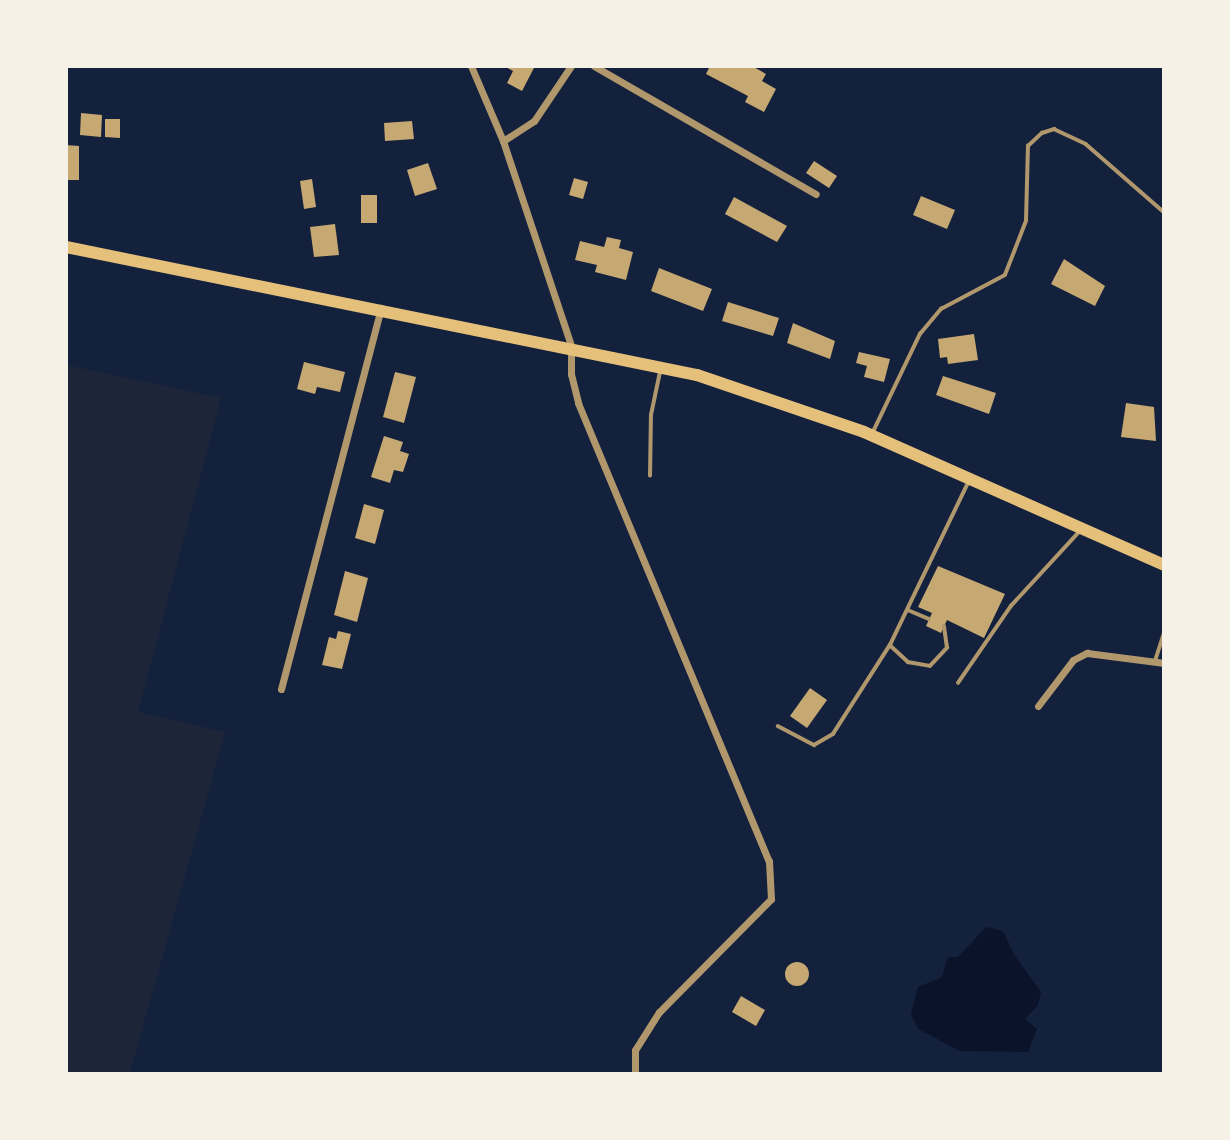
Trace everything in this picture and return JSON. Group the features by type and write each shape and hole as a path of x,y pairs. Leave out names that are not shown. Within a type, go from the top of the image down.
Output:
{"main road":[{"path":"66,247 571,346 661,366 759,393 872,435 1164,565"}],"street":[{"path":"471,66 503,141 571,346 571,374 578,403 769,861 771,899 659,1012 635,1049 635,1073"},
{"path":"503,141 534,121 571,66"},
{"path":"594,66 816,194"},
{"path":"281,689 381,308"},
{"path":"1038,706 1073,660 1087,653 1109,654 1131,662 1164,663"}],"lane":[{"path":"872,435 920,334 941,309 1005,275 1026,221 1028,146 1042,133 1054,129 1086,144 1164,212"},
{"path":"650,476 651,415 661,366"},
{"path":"778,726 807,743 829,739 890,645 970,479"},
{"path":"958,683 1011,606 1082,528"},
{"path":"908,610 929,619"},
{"path":"890,645 908,662 930,666 947,648 944,626"},
{"path":"1154,661 1164,634"}],"shaded area":[{"path":"67,365 221,398 138,712 225,732 130,1073 67,1073"},
{"path":"986,927 1003,931 1015,956 1041,992 1038,1005 1025,1019 1037,1029 1028,1052 960,1051 918,1029 911,1014 918,987 942,977 948,957 958,957"}],"building":[{"path":"504,66 535,66 522,91 507,83 513,71"},
{"path":"710,66 752,66 766,74 762,81 776,89 764,112 745,102 748,96 706,74"},
{"path":"81,113 102,115 101,137 80,135"},
{"path":"105,119 120,119 120,138 105,137"},
{"path":"412,121 414,139 385,141 384,123"},
{"path":"66,145 79,146 79,180 66,180"},
{"path":"814,161 837,176 829,188 806,173"},
{"path":"428,163 437,189 415,196 407,170"},
{"path":"574,178 588,182 583,199 569,195"},
{"path":"312,179 316,207 304,209 300,181"},
{"path":"361,195 377,195 377,223 361,223"},
{"path":"921,196 955,210 947,229 913,215"},
{"path":"734,197 787,226 777,242 725,214"},
{"path":"335,224 339,255 314,257 310,227"},
{"path":"607,237 621,240 619,248 633,252 626,280 595,272 597,265 575,260 580,241 604,247"},
{"path":"1064,259 1105,286 1095,306 1051,284"},
{"path":"659,268 712,289 703,311 651,291"},
{"path":"728,302 779,318 773,336 722,321"},
{"path":"793,323 835,341 830,359 787,343"},
{"path":"974,334 978,360 948,364 947,357 940,358 938,339"},
{"path":"859,352 890,359 884,382 864,377 867,366 856,363"},
{"path":"304,362 345,372 340,392 317,387 315,394 297,389"},
{"path":"395,372 416,377 404,423 383,417"},
{"path":"943,376 996,393 989,414 936,395"},
{"path":"1126,403 1154,407 1156,441 1121,437"},
{"path":"384,436 403,442 400,451 409,454 403,472 394,470 390,483 371,477"},
{"path":"364,504 384,510 375,544 355,538"},
{"path":"938,566 1005,594 984,638 947,620 941,633 926,626 932,613 918,607"},
{"path":"345,571 368,578 357,622 334,615"},
{"path":"338,631 351,634 342,669 322,665 329,637 336,639"},
{"path":"810,688 827,700 807,728 790,716"},
{"path":"797,962 805,966 809,974 805,982 797,986 789,982 785,974 789,966"},
{"path":"741,996 765,1010 756,1026 732,1012"}]}
